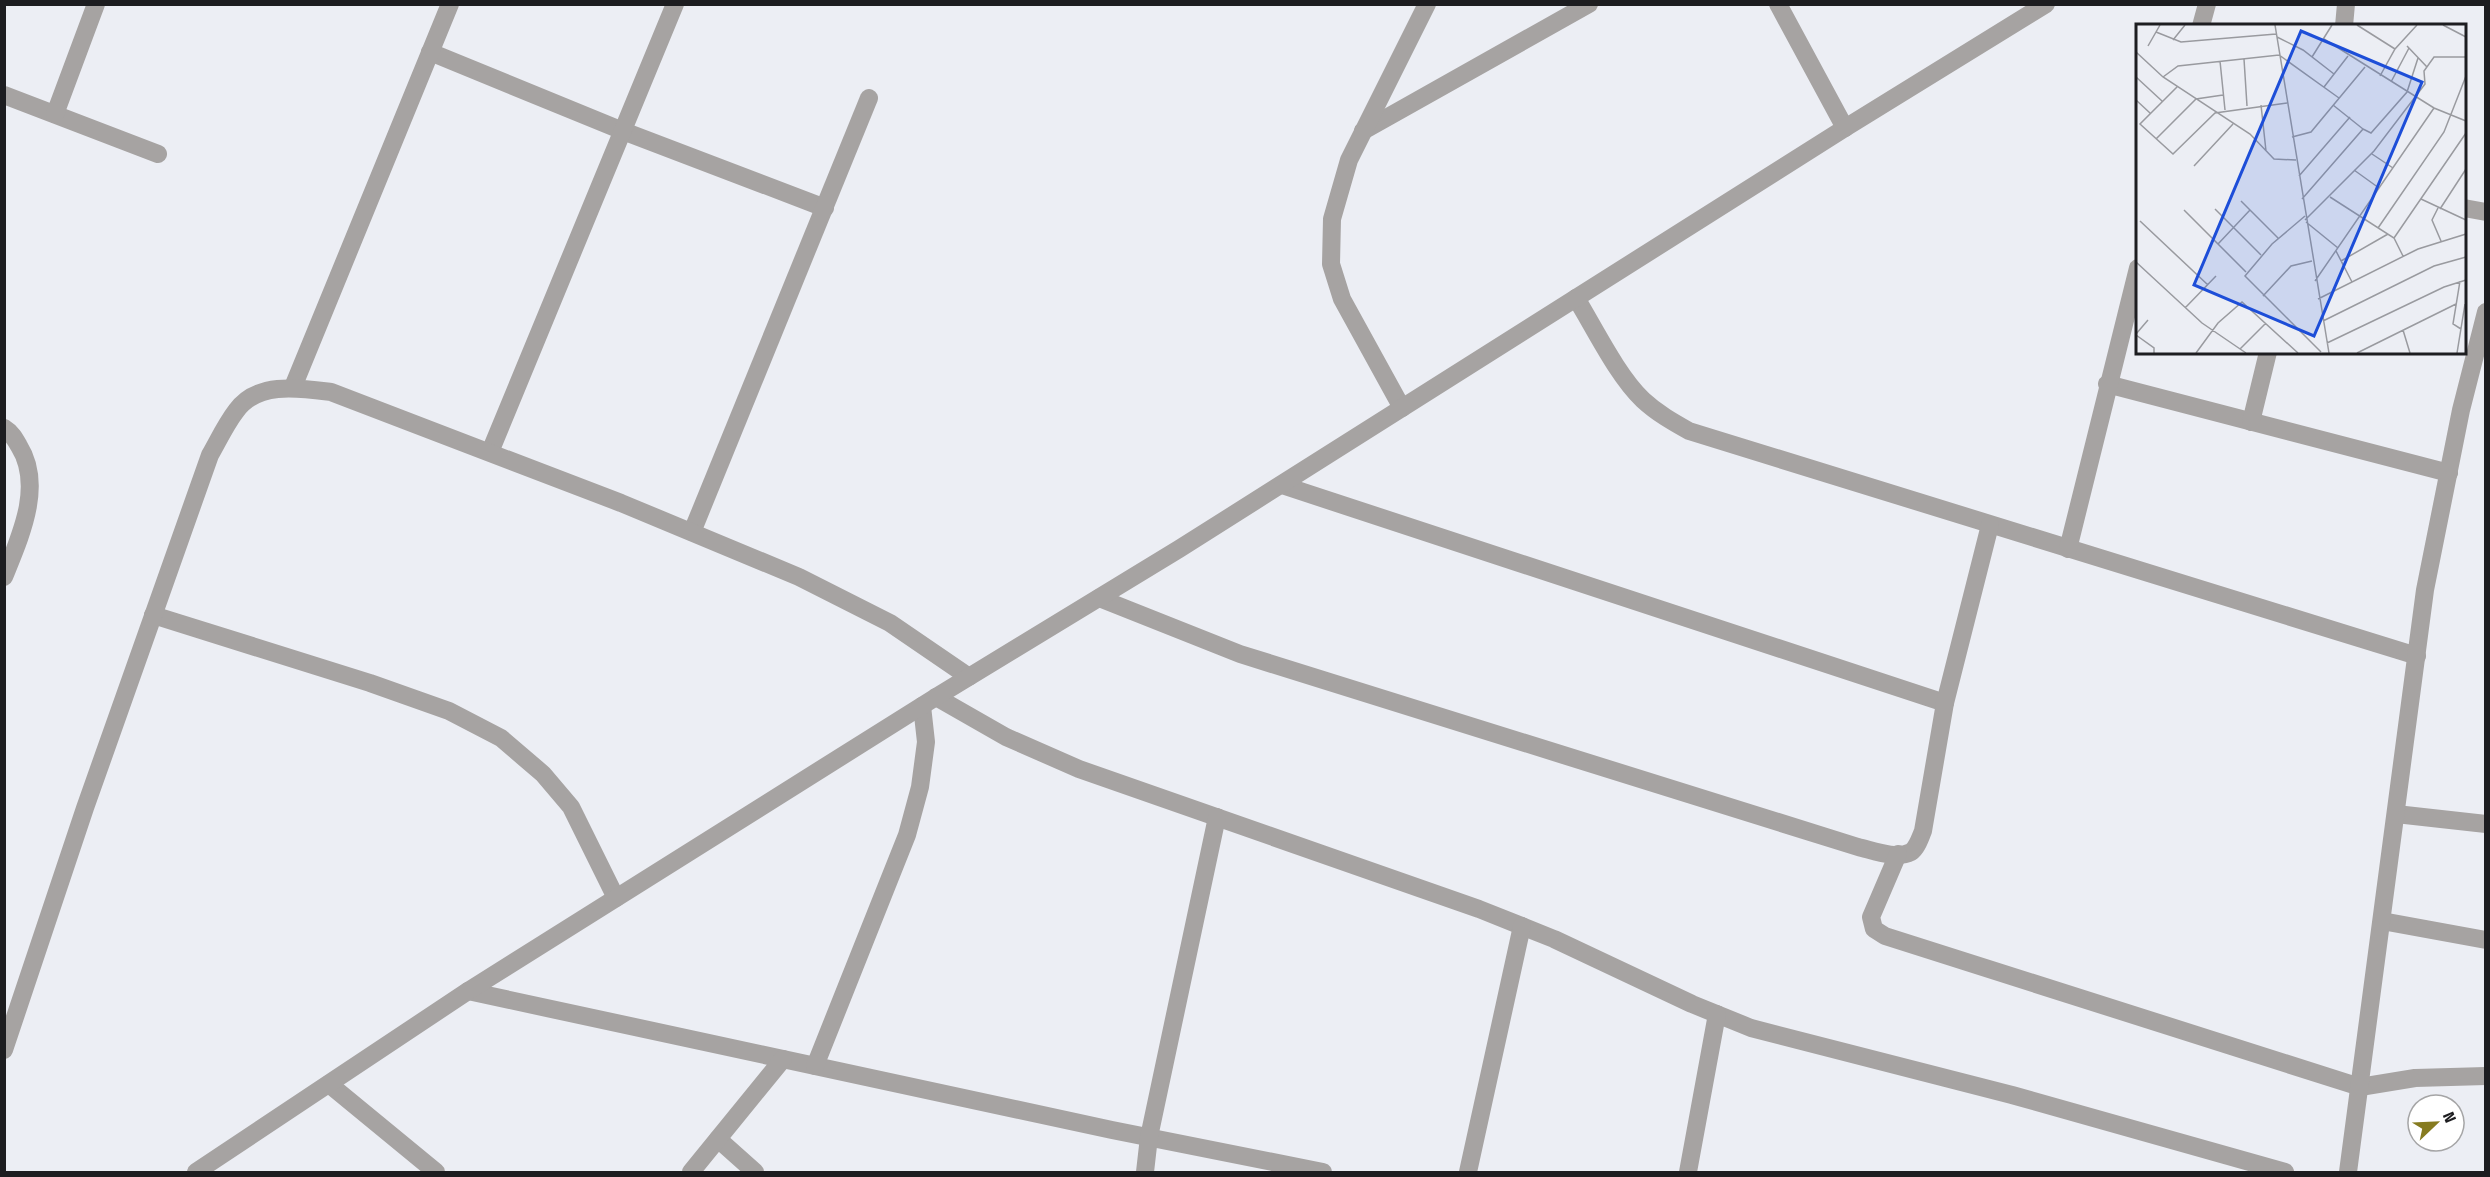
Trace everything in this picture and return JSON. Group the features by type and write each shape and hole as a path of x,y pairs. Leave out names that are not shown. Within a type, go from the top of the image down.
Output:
{"street":[{"path":"55,114 96,4"},
{"path":"293,387 450,4"},
{"path":"490,452 675,4"},
{"path":"1402,408 1342,299 1331,264 1332,219 1349,160 1427,4"},
{"path":"1363,131 1589,4"},
{"path":"1778,4 1845,128"},
{"path":"196,1173 468,991 1282,484 1845,128 2046,4"},
{"path":"2202,24 2207,4"},
{"path":"2344,24 2346,4"},
{"path":"430,52 623,131 825,208"},
{"path":"4,95 158,154"},
{"path":"692,532 869,98"},
{"path":"2466,208 2486,212"},
{"path":"2067,549 2136,275"},
{"path":"1576,298 1612,360 1641,399 1663,416 1689,431 2417,656"},
{"path":"2348,1173 2425,590 2486,312"},
{"path":"2251,422 2268,354"},
{"path":"2107,384 2449,473"},
{"path":"4,1050 85,808 210,455 237,409 257,393 293,387 331,392 692,532 799,577 890,623 969,677"},
{"path":"4,428 10,432 28,460 30,499 21,536 4,577"},
{"path":"1282,484 1945,703"},
{"path":"1099,598 1251,658 1858,847 1898,854 1910,852 1923,831 1945,703 1990,525"},
{"path":"153,615 449,711 501,738 543,774 571,807 616,898"},
{"path":"929,702 1058,760 1522,926 1752,1028 2012,1095 2285,1173"},
{"path":"815,1066 907,835 920,787 929,702"},
{"path":"2396,814 2486,824"},
{"path":"1145,1173 1149,1137 1218,817"},
{"path":"1898,854 1871,917 1874,929 1885,936 2360,1087 2415,1078 2486,1076"},
{"path":"2382,921 2486,940"},
{"path":"1468,1173 1522,926"},
{"path":"468,991 1323,1173"},
{"path":"1688,1173 1717,1014"},
{"path":"691,1173 783,1059"},
{"path":"329,1084 436,1173"},
{"path":"718,1139 755,1173"}]}
